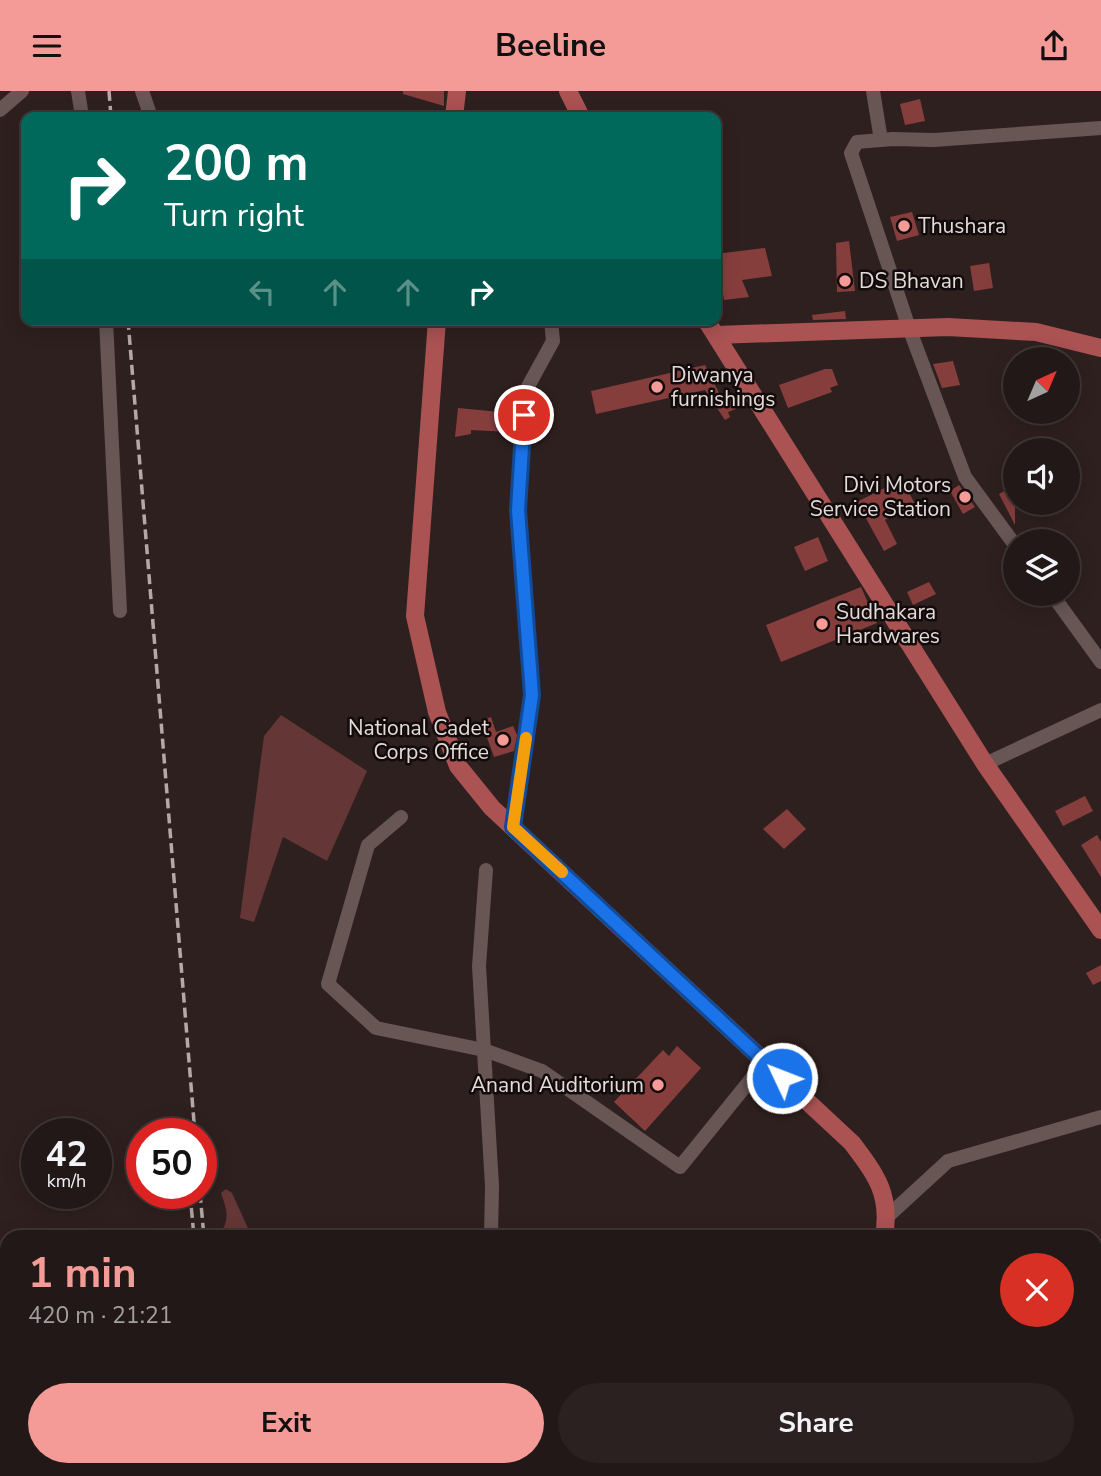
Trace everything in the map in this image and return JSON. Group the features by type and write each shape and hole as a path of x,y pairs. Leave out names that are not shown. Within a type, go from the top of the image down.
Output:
{"main road":[{"path":"455,112 457,91"},
{"path":"568,91 578,112"},
{"path":"437,326 415,617 437,712 458,766 492,808 852,1143 880,1180 887,1217 885,1230"},
{"path":"711,328 909,328 1037,332 1101,348"},
{"path":"711,328 985,764 1101,930"}],"street":[{"path":"0,110 22,91"},
{"path":"78,91 81,112"},
{"path":"142,91 149,112"},
{"path":"873,91 881,140"},
{"path":"1003,529 965,477 909,328 851,153 857,142 934,141 1101,128"},
{"path":"106,326 120,611"},
{"path":"513,827 532,695 518,510 526,392 553,341 552,326"},
{"path":"1060,606 1101,662"},
{"path":"985,764 1101,711"},
{"path":"401,817 368,845 328,984 376,1028 484,1050 542,1071 680,1167 765,1062"},
{"path":"486,870 480,965 492,1186 491,1230"},
{"path":"887,1217 948,1161 1101,1117"}],"shaded area":[{"path":"281,715 367,771 327,861 283,837 254,922 240,918 264,736"},
{"path":"226,1189 232,1193 249,1230 222,1230 226,1211 221,1193"}],"building":[{"path":"403,91 444,91 444,106 403,94"},
{"path":"920,99 925,121 905,125 900,104"},
{"name":"Thushara","path":"912,212 919,235 897,241 890,217"},
{"path":"849,241 855,291 837,292 836,243"},
{"path":"765,248 772,276 742,280 749,297 724,300 721,253"},
{"path":"989,263 993,288 974,291 970,266"},
{"path":"845,311 846,319 813,320 812,315"},
{"path":"953,361 960,385 942,388 933,364"},
{"name":"Diwanya furnishings","path":"705,365 720,395 727,393 736,409 728,412 730,417 725,420 705,390 596,414 591,391"},
{"path":"832,369 838,385 830,388 832,392 788,408 779,385"},
{"path":"458,408 510,413 509,432 471,430 471,434 455,437"},
{"path":"902,479 915,504 885,520 897,544 884,551 857,502"},
{"name":"Divi Motors Service Station","path":"959,485 975,507 963,514 950,491"},
{"path":"818,537 828,561 805,571 794,547"},
{"path":"929,582 936,594 913,605 907,592"},
{"name":"Sudhakara Hardwares","path":"861,587 877,623 781,662 766,625"},
{"name":"National Cadet Corps Office","path":"491,717 496,732 513,726 517,735 514,751 494,757 481,721"},
{"path":"1085,796 1093,811 1063,826 1055,811"},
{"path":"787,809 806,829 784,849 763,829"},
{"path":"1097,835 1101,842 1101,877 1081,845"},
{"path":"1101,965 1101,981 1093,985 1086,973"},
{"name":"Anand Auditorium","path":"677,1046 701,1068 645,1131 614,1102 663,1050 669,1056"}],"railway":[{"path":"109,91 111,112"},
{"path":"128,326 194,1118"},
{"path":"191,1209 193,1230"},
{"path":"201,1209 203,1230"}],"slow traffic":[{"path":"526,738 513,827 562,872"}],"place":[{"name":"Thushara","path":"904,226"},
{"name":"DS Bhavan","path":"845,281"},
{"name":"Diwanya furnishings","path":"657,387"},
{"name":"Divi Motors Service Station","path":"965,497"},
{"name":"Sudhakara Hardwares","path":"822,624"},
{"name":"National Cadet Corps Office","path":"503,740"},
{"name":"Anand Auditorium","path":"658,1085"}],"route":[{"path":"524,415 518,510 532,695 513,827 782,1078"}]}
